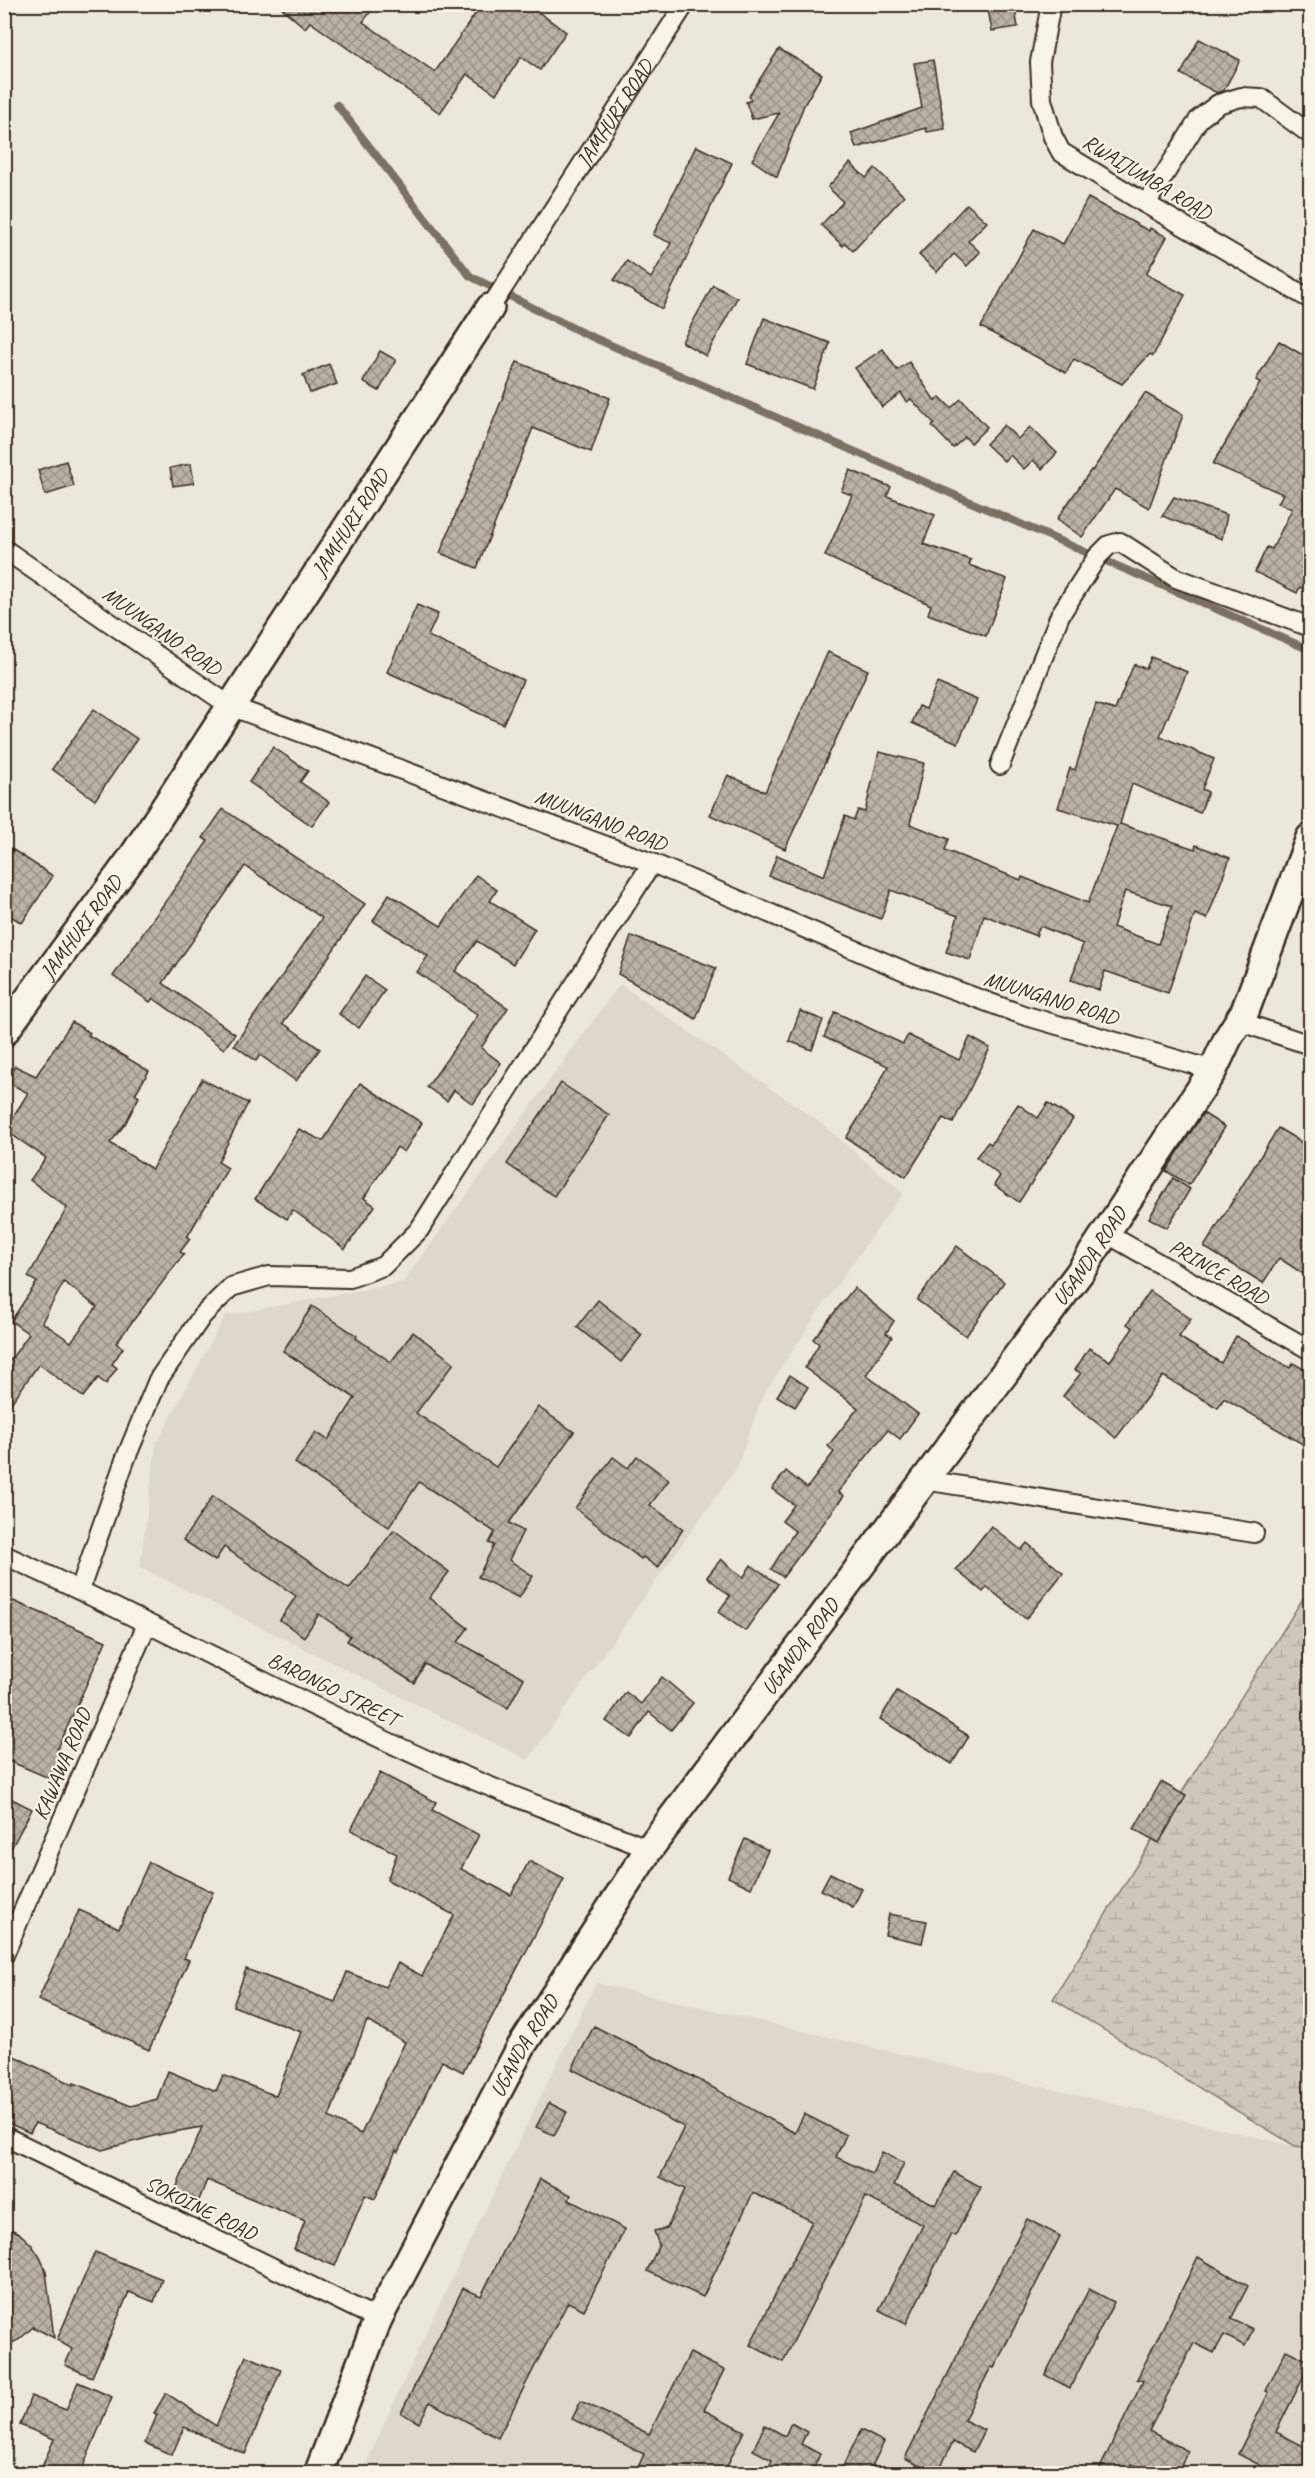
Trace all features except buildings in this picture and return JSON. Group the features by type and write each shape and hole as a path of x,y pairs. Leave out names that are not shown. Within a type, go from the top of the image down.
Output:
{"main road":[{"name":"JAMHURI ROAD","path":"4,1032 132,858 490,308"},
{"name":"UGANDA ROAD","path":"318,2474 378,2319 521,2047 649,1849 1080,1272 1213,1070 1256,981 1311,838"}],"street":[{"name":"JAMHURI ROAD","path":"490,308 685,4"},
{"name":"RWAIJUMBA ROAD","path":"1052,4 1040,62 1042,100 1053,137 1061,152 1311,299"},
{"path":"1146,204 1198,119 1218,104 1241,97 1261,98 1311,134"},
{"path":"1000,765 1060,615 1097,557 1109,545 1120,542 1176,578 1311,627"},
{"name":"MUUNGANO ROAD","path":"4,549 230,706 652,863 914,975 1023,1015 1213,1070"},
{"path":"80,1589 125,1460 158,1380 202,1316 231,1287 269,1276 350,1278 383,1266 419,1230 652,863"},
{"path":"1238,1021 1311,1045"},
{"name":"PRINCE ROAD","path":"1106,1233 1311,1350"},
{"path":"924,1480 1254,1533"},
{"name":"BARONGO STREET","path":"4,1555 80,1589 147,1624 439,1765 649,1849"},
{"name":"KAWAWA ROAD","path":"4,1955 147,1624"},
{"name":"SOKOINE ROAD","path":"4,2136 378,2319"}],"shaded area":[{"path":"620,984 818,1121 903,1193 822,1306 762,1397 737,1467 528,1760 140,1567 156,1445 225,1316 403,1282"},
{"path":"596,1983 1310,2148 1310,2473 361,2474 430,2324"}],"green space":[{"path":"1310,1587 1310,2148 1295,2146 1053,1999"}],"waterway":[{"path":"337,105 470,276 583,333 1310,650"}]}
